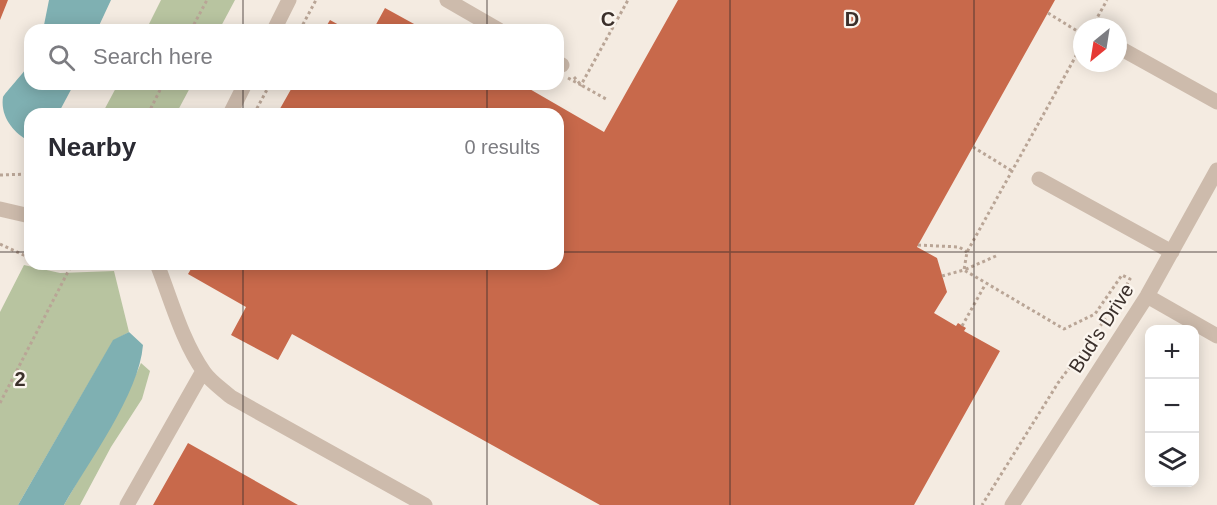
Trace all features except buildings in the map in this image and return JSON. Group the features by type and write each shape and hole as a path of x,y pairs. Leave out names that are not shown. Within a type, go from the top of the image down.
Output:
{"street":[{"path":"277,24 289,0"},
{"path":"447,0 489,24"},
{"path":"1127,52 1217,102"},
{"path":"233,108 242,90"},
{"name":"Bud's Drive","path":"1012,505 1147,296 1217,170"},
{"path":"1039,179 1172,252"},
{"path":"0,209 24,215"},
{"path":"159,270 184,332 203,371 231,397 425,505"},
{"path":"1147,296 1217,336"},
{"path":"127,505 203,371"}],"path":[{"path":"194,24 207,0"},
{"path":"303,24 316,0"},
{"path":"581,85 628,0"},
{"path":"1097,18 1107,0"},
{"path":"1048,13 1073,28"},
{"path":"964,270 966,252 1073,61"},
{"path":"564,70 581,85"},
{"path":"564,70 581,85 606,99"},
{"path":"151,108 160,90"},
{"path":"257,108 267,90"},
{"path":"973,147 1012,171"},
{"path":"0,175 24,174"},
{"path":"0,244 24,255"},
{"path":"918,245 959,247 966,252"},
{"path":"942,276 964,270 996,256"},
{"path":"0,403 69,270"},
{"path":"964,270 985,285 1064,329 1095,314 1122,275 1130,279 1116,306 1058,383 982,505"},
{"path":"962,326 985,285"}],"green space":[{"path":"161,0 235,0 222,24 149,24"},
{"path":"115,90 189,90 179,108 105,108"},
{"path":"24,265 24,270 46,270 60,273 114,271 129,332 113,341 18,505 0,505 0,312"},
{"path":"141,363 150,371 142,399 111,447 80,505 64,505 125,399"}],"water":[{"path":"49,0 111,0 100,24 44,24"},
{"path":"24,71 24,90 71,90 61,108 24,108 24,138 18,134 6,118 3,104 5,95"},
{"path":"129,332 143,345 132,384 123,406 64,505 18,505 113,340"}]}
